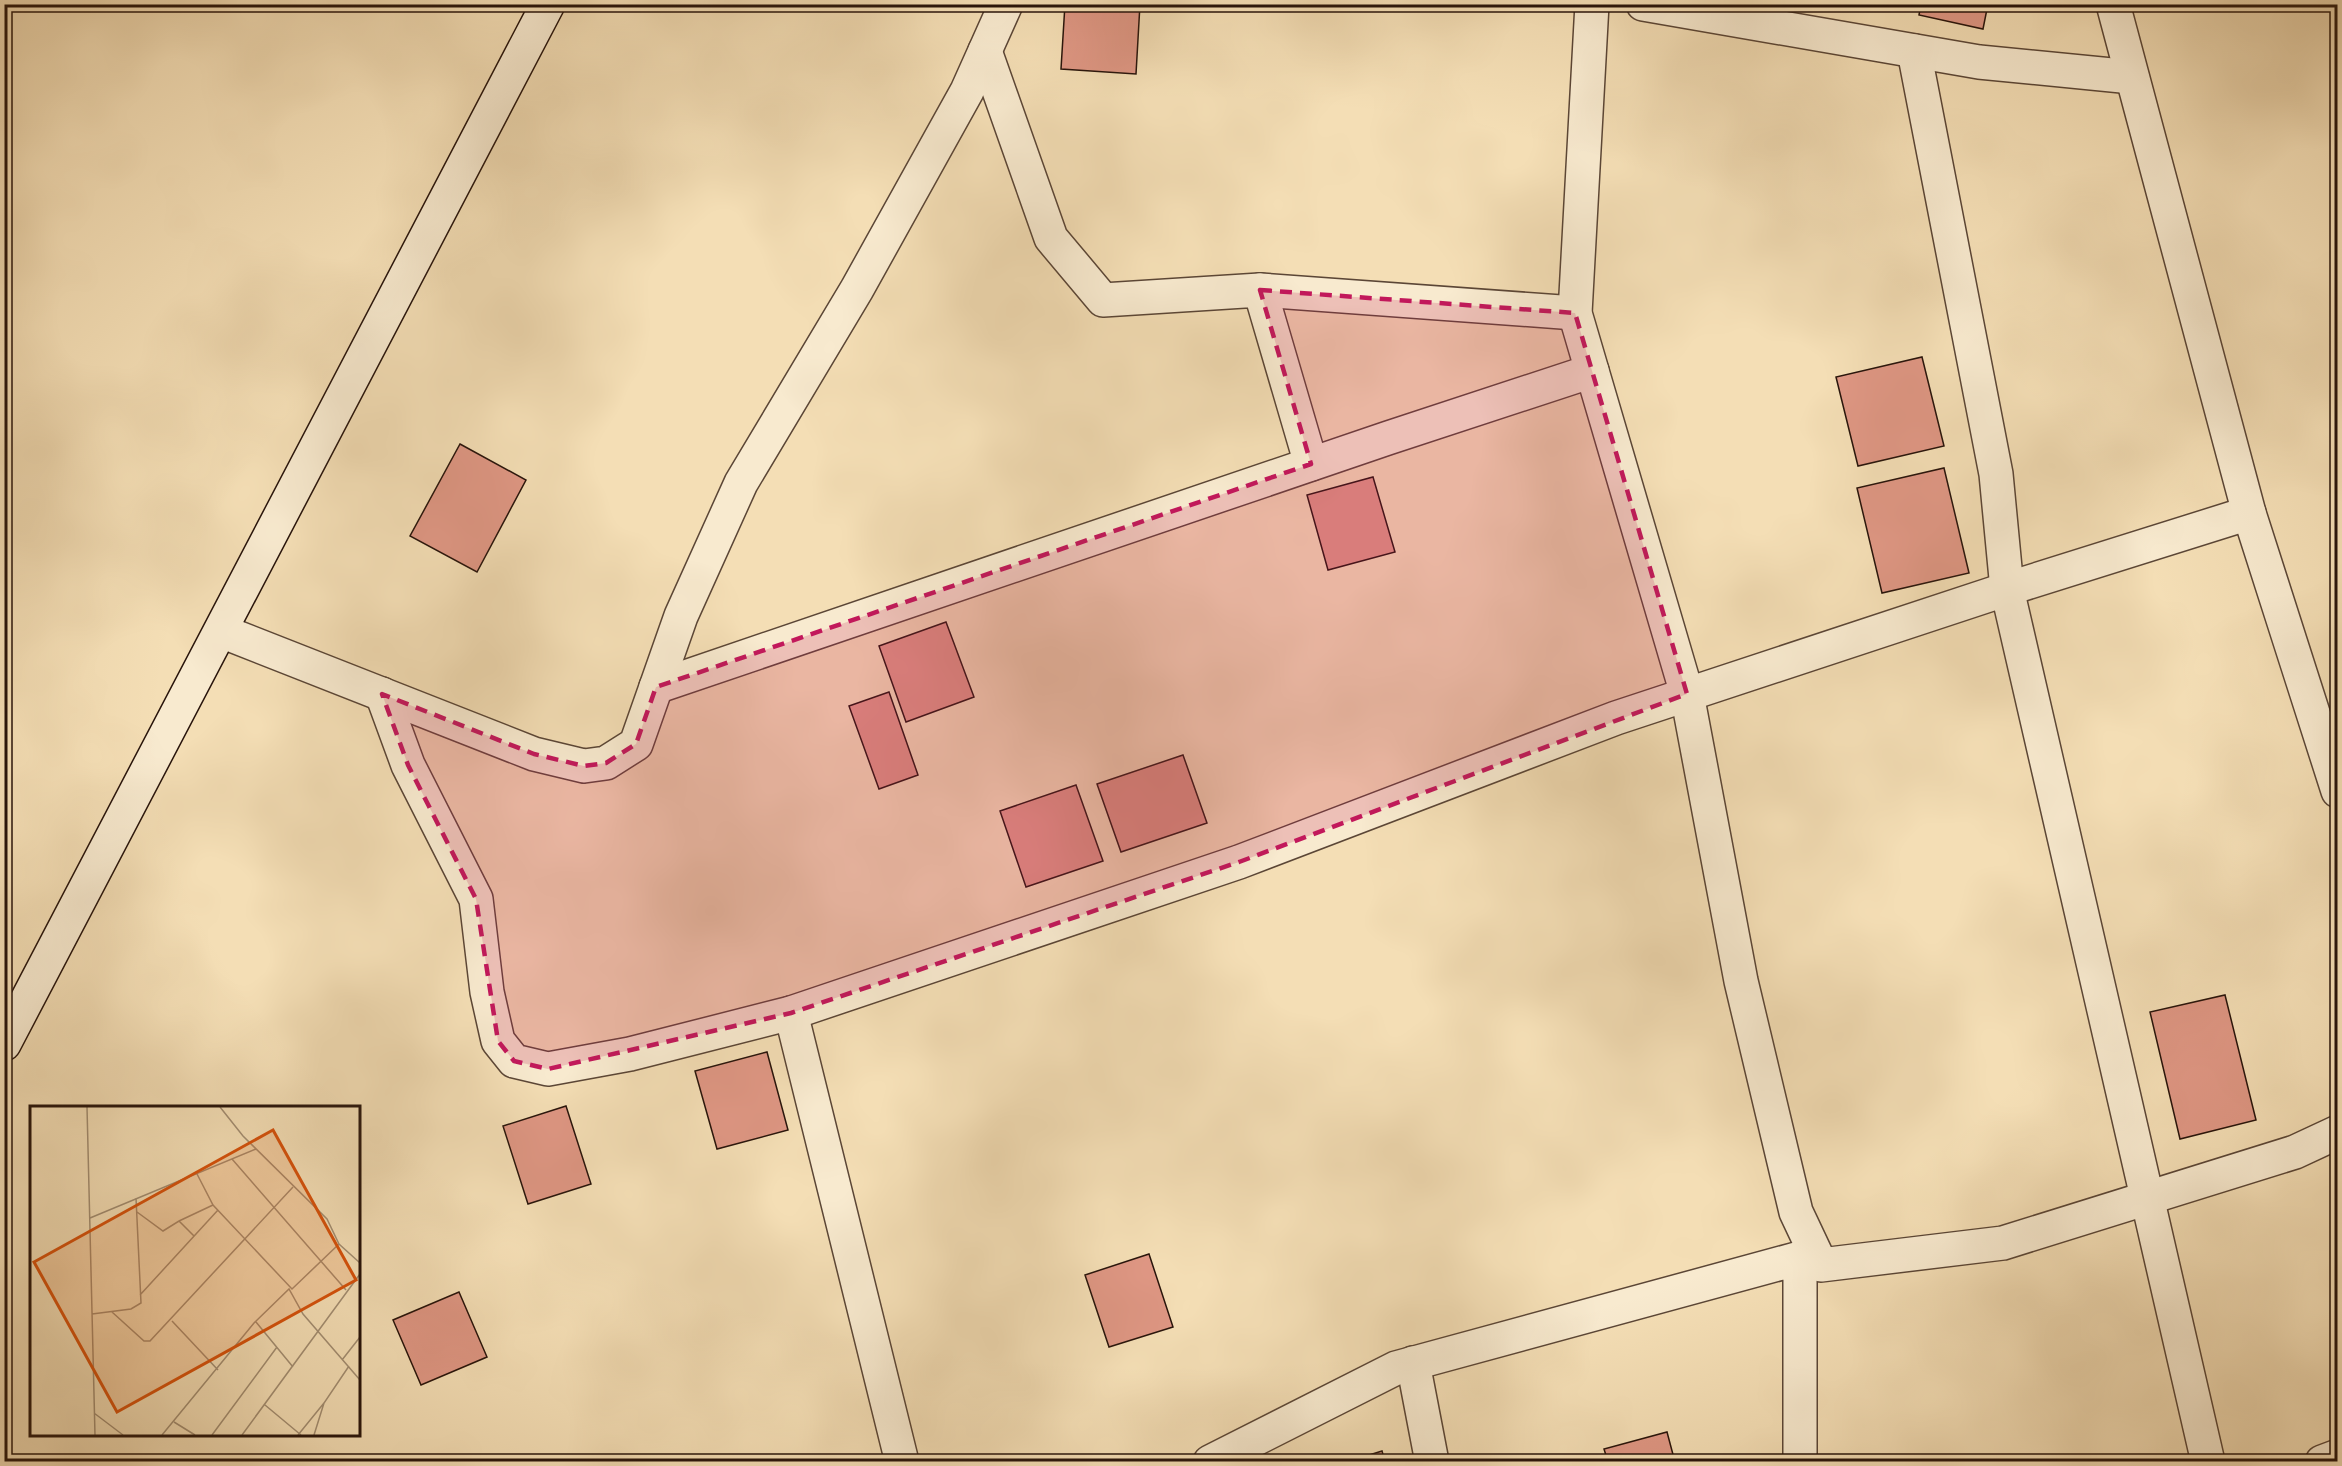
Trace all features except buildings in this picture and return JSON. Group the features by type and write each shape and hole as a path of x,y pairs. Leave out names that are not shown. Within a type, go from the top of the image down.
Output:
{"street":[{"path":"4,1044 548,4"},
{"path":"220,631 534,754 584,766 606,763 636,744 681,616 741,483 862,279 966,91 1006,4"},
{"path":"1592,4 1575,313 1687,694 1741,981 1796,1212 1821,1265 2003,1243 2295,1152 2337,1132"},
{"path":"1642,4 1979,62 2132,77"},
{"path":"2113,4 2248,513 2337,791"},
{"path":"985,51 1051,238 1103,300 1260,290 1575,313"},
{"path":"1914,51 1996,474 2007,589 2208,1461"},
{"path":"1260,290 1311,464"},
{"path":"656,687 1311,464 1593,371"},
{"path":"382,694 408,765 476,899 487,992 498,1041 514,1061 548,1069 630,1054 791,1014 1239,862 1616,718 2007,589 2248,513"},
{"path":"791,1014 902,1461"},
{"path":"1210,1461 1396,1368 1800,1258 1800,1461"},
{"path":"1413,1363 1431,1461"},
{"path":"2322,1461 2337,1456"}],"highlighted area":[{"path":"1260,290 1575,313 1687,694 1239,862 791,1013 548,1069 514,1061 498,1041 476,899 408,765 382,694 534,754 584,766 606,763 636,744 656,687 1311,464"}]}
